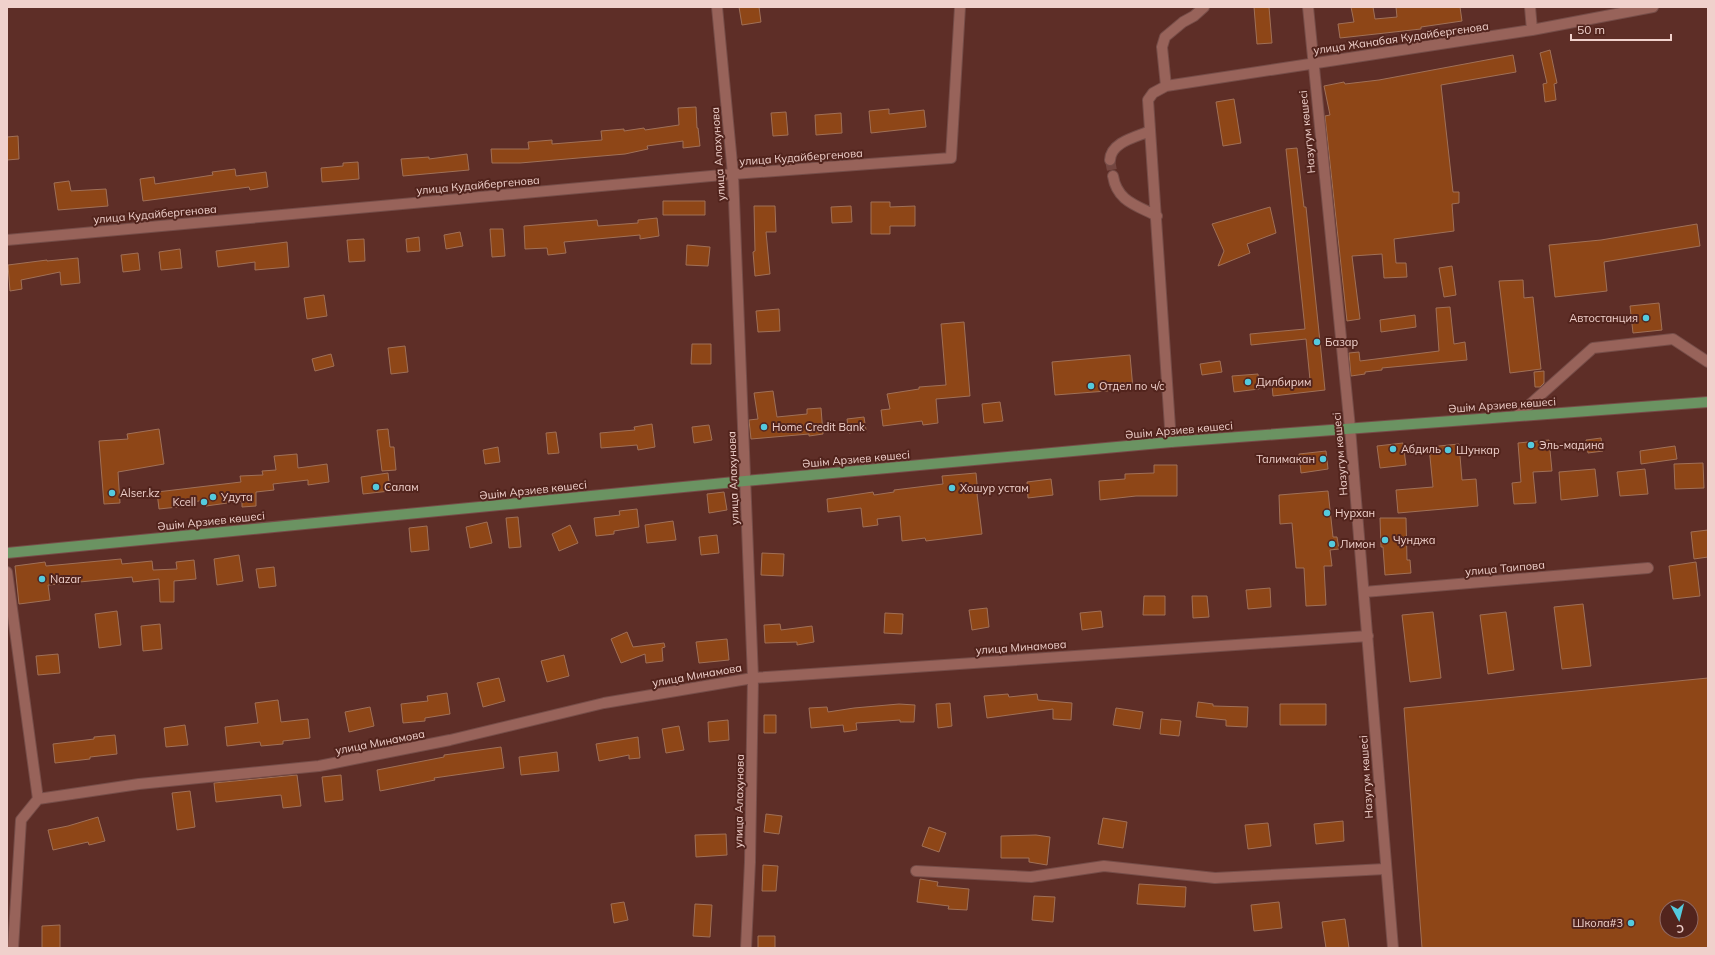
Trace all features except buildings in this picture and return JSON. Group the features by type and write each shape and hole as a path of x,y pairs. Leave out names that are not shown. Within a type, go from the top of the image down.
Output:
{"main road":[{"name":"Әшім Арзиев көшесі","path":"7,553 745,481 1171,442 1708,402"}],"street":[{"name":"улица Алахунова","path":"717,7 733,174 753,678 750,854 746,948"},
{"name":"улица Кудайбергенова","path":"7,240 733,174 951,158 960,7"},
{"path":"1166,86 1162,47 1165,37 1204,7"},
{"name":"Назугум көшесі","path":"1308,7 1312,63 1350,428 1368,636 1385,869 1393,948"},
{"path":"1530,7 1532,30"},
{"name":"улица Жанабая Кудайбергенова","path":"1150,131 1148,100 1153,92 1166,86 1532,30 1652,7"},
{"path":"1110,160 1112,150 1119,144 1150,131 1157,216 1171,442"},
{"path":"1113,176 1115,187 1119,194 1129,202 1157,216"},
{"path":"1517,416 1593,348 1673,339 1708,362"},
{"name":"улица Таипова","path":"1364,592 1648,568"},
{"path":"7,572 38,799 21,820 13,948"},
{"name":"улица Минамова","path":"38,799 139,784 319,766 450,740 604,703 753,678 1368,636"},
{"path":"916,871 1030,877 1104,866 1215,878 1385,869"}],"tunnel":[{"path":"1110,160 1113,176"}],"place":[{"name":"Автостанция","path":"1646,318"},
{"name":"Базар","path":"1317,342"},
{"name":"Дилбирим","path":"1248,382"},
{"name":"Отдел по ч/с","path":"1091,386"},
{"name":"Home Credit Bank","path":"764,427"},
{"name":"Эль-мадина","path":"1531,445"},
{"name":"Абдиль","path":"1393,449"},
{"name":"Шункар","path":"1448,450"},
{"name":"Талимакан","path":"1323,459"},
{"name":"Салам","path":"376,487"},
{"name":"Хошур устам","path":"952,488"},
{"name":"Alser.kz","path":"112,493"},
{"name":"Удута","path":"213,497"},
{"name":"Kcell","path":"204,502"},
{"name":"Нурхан","path":"1327,513"},
{"name":"Чунджа","path":"1385,540"},
{"name":"Лимон","path":"1332,544"},
{"name":"Nazar","path":"42,579"},
{"name":"Школа#3","path":"1631,923"}]}
